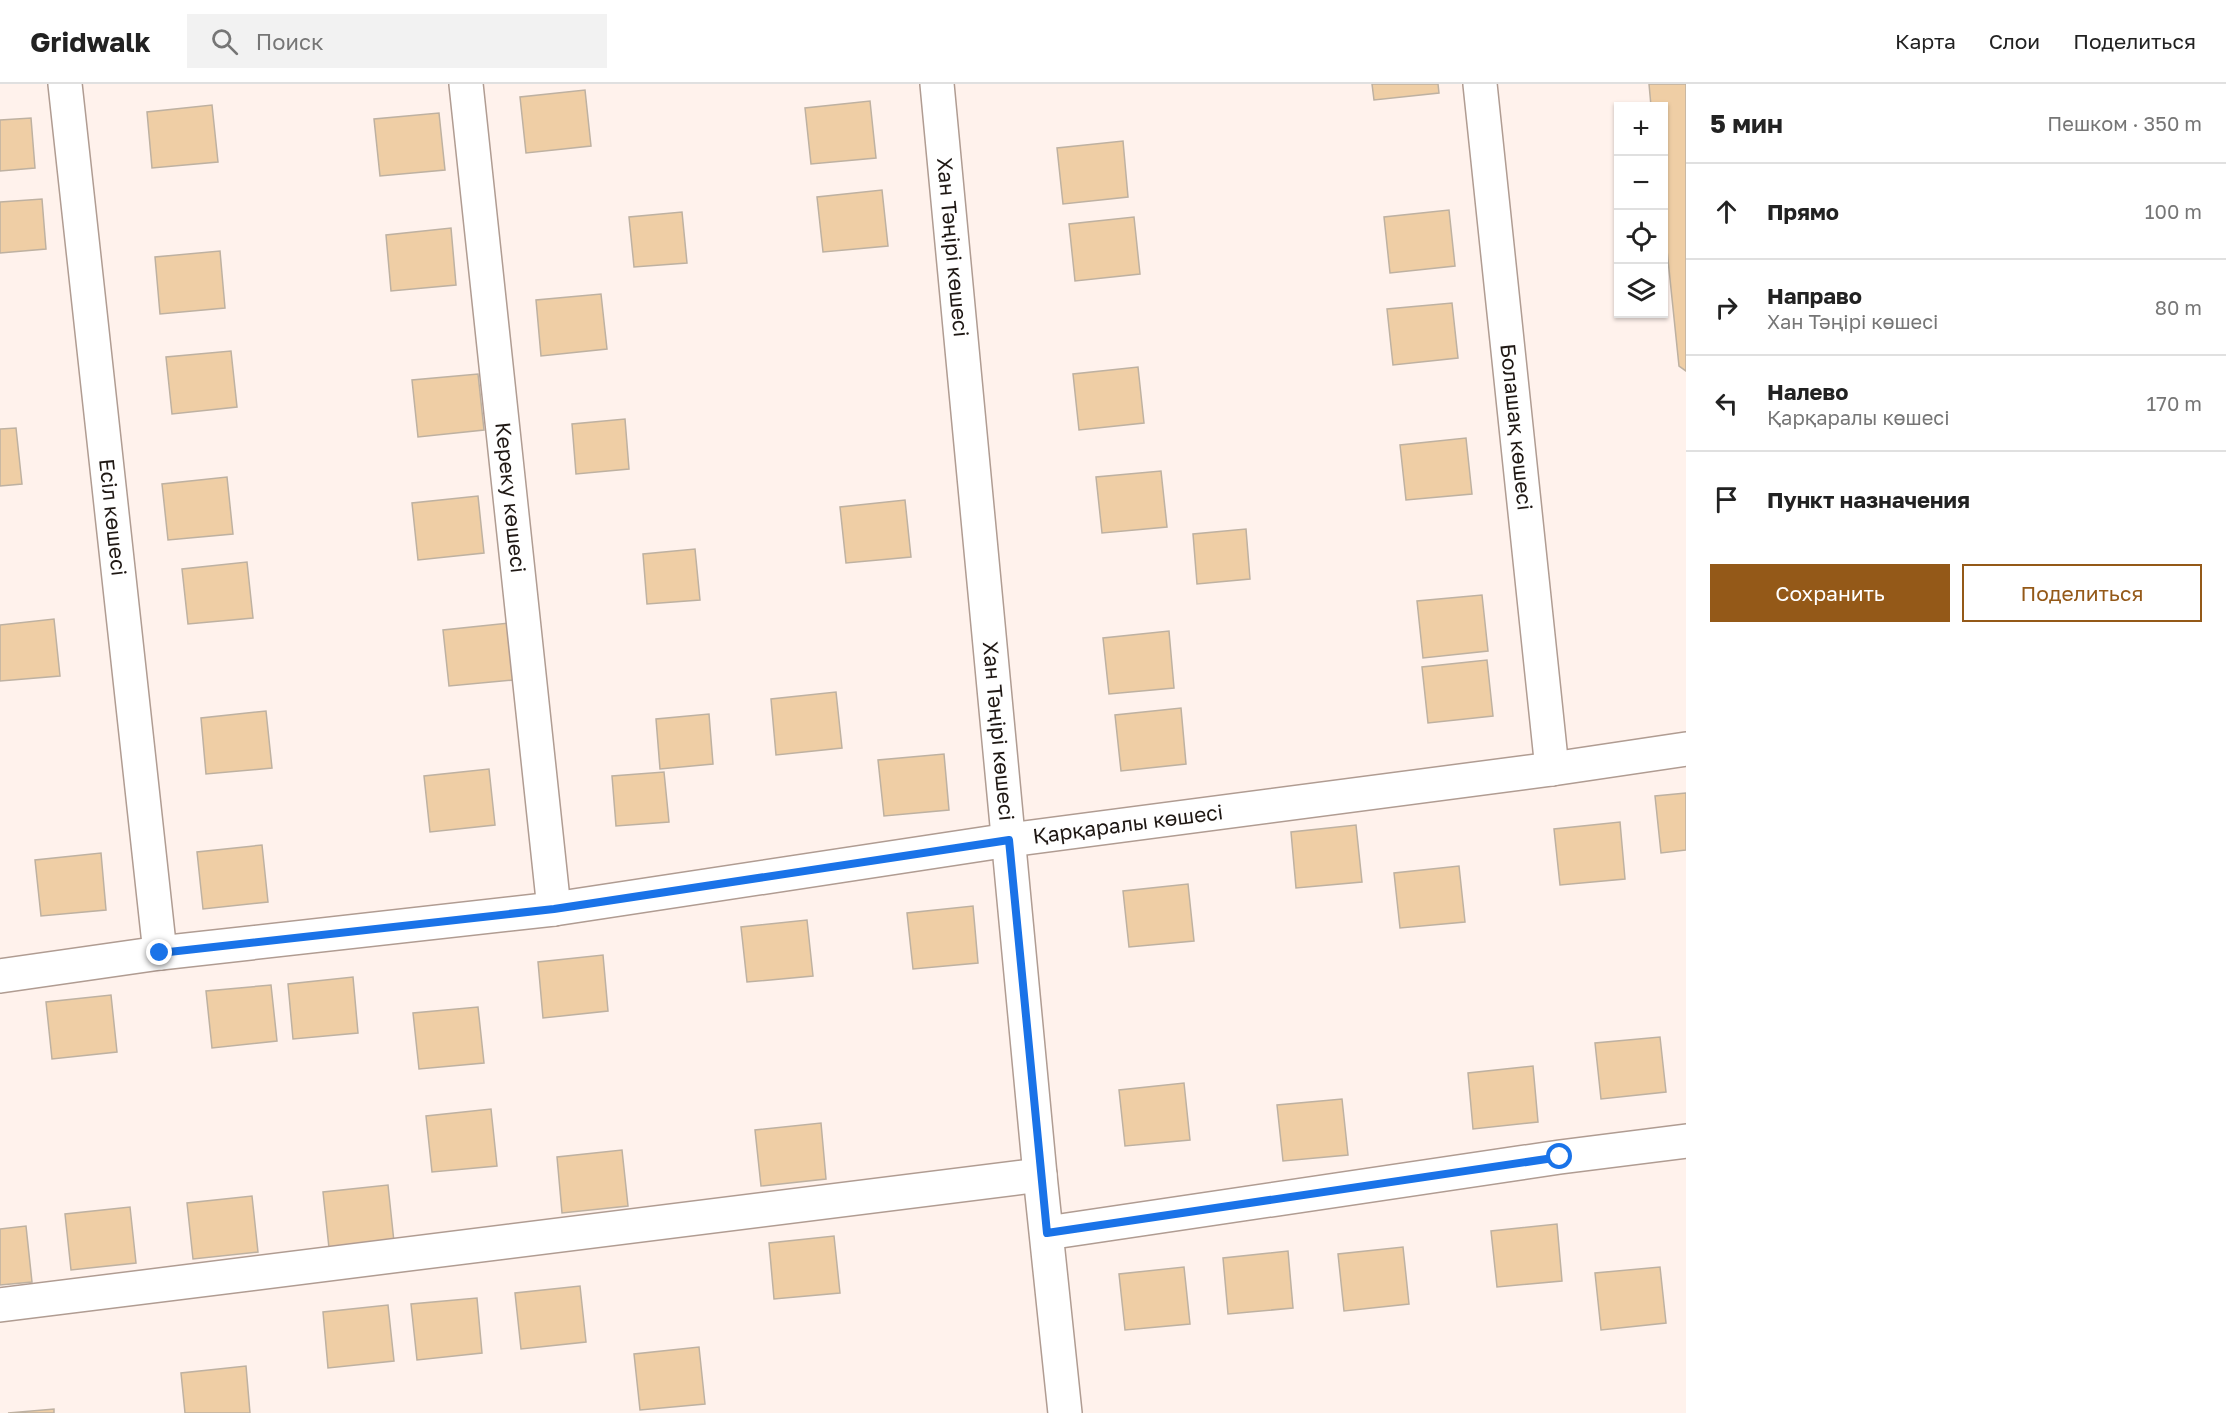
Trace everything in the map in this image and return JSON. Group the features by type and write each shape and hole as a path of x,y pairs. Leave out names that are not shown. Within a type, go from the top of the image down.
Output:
{"street":[{"name":"Есіл көшесі","path":"65,84 160,953"},
{"name":"Кереку көшесі","path":"466,84 554,909"},
{"name":"Хан Тәңірі көшесі","path":"937,84 1040,1175 1065,1413"},
{"name":"Болашақ көшесі","path":"1480,84 1552,769"},
{"name":"Қарқаралы көшесі","path":"0,976 160,953 554,909 1009,840 1552,769 1686,749"},
{"path":"1047,1233 1548,1158 1686,1141"},
{"path":"0,1305 1040,1175"}],"building":[{"path":"1372,84 1438,84 1439,93 1374,100"},
{"path":"1649,84 1686,84 1686,371 1679,366 1668,260 1668,102 1651,102"},
{"path":"585,90 591,146 526,153 520,97"},
{"path":"870,101 876,158 811,164 805,108"},
{"path":"212,105 218,162 152,168 147,112"},
{"path":"439,113 445,170 380,176 374,119"},
{"path":"31,118 35,168 0,171 0,120"},
{"path":"1123,141 1128,197 1063,204 1057,148"},
{"path":"882,190 888,246 823,252 817,197"},
{"path":"42,199 46,249 0,253 0,202"},
{"path":"1449,210 1455,266 1390,273 1384,217"},
{"path":"682,212 687,263 634,267 629,217"},
{"path":"1134,217 1140,274 1075,281 1069,224"},
{"path":"451,228 456,285 391,291 386,235"},
{"path":"220,251 225,308 160,314 155,257"},
{"path":"601,294 607,349 541,356 536,300"},
{"path":"1452,303 1458,358 1393,365 1387,309"},
{"path":"231,351 237,407 172,414 166,357"},
{"path":"1138,367 1144,423 1079,430 1073,374"},
{"path":"478,374 484,430 418,437 412,380"},
{"path":"625,419 629,469 576,474 572,424"},
{"path":"16,428 22,484 0,486 0,429"},
{"path":"1466,438 1472,494 1406,500 1400,445"},
{"path":"1161,471 1167,527 1102,533 1096,477"},
{"path":"227,477 233,534 168,540 162,484"},
{"path":"478,496 484,553 418,560 412,503"},
{"path":"905,500 911,557 846,563 840,507"},
{"path":"1246,529 1250,579 1197,584 1193,534"},
{"path":"695,549 700,600 647,604 643,554"},
{"path":"247,562 253,618 188,624 182,569"},
{"path":"1482,595 1488,651 1423,658 1417,601"},
{"path":"54,619 60,676 0,681 0,625"},
{"path":"509,623 514,680 449,686 443,630"},
{"path":"1169,631 1174,688 1109,694 1103,638"},
{"path":"1487,660 1493,716 1428,723 1422,667"},
{"path":"836,692 842,748 776,755 771,699"},
{"path":"1181,708 1186,764 1121,771 1115,715"},
{"path":"266,711 272,768 206,774 201,718"},
{"path":"709,714 713,764 660,769 656,719"},
{"path":"944,754 949,810 884,816 878,760"},
{"path":"489,769 495,825 430,832 424,776"},
{"path":"664,772 669,822 616,826 612,776"},
{"path":"1686,793 1686,850 1661,853 1655,796"},
{"path":"1620,822 1625,879 1560,885 1554,829"},
{"path":"1356,825 1362,882 1296,888 1291,832"},
{"path":"262,845 268,902 203,909 197,852"},
{"path":"101,853 106,910 41,916 35,860"},
{"path":"1459,866 1465,922 1400,928 1394,873"},
{"path":"1188,884 1194,941 1129,947 1123,891"},
{"path":"973,906 978,963 913,969 907,913"},
{"path":"807,920 813,976 747,982 741,927"},
{"path":"603,955 608,1011 543,1018 538,962"},
{"path":"353,977 358,1033 293,1039 288,984"},
{"path":"271,985 277,1041 212,1048 206,991"},
{"path":"111,995 117,1052 52,1059 46,1002"},
{"path":"478,1007 484,1063 419,1069 413,1013"},
{"path":"1660,1037 1666,1092 1601,1099 1595,1043"},
{"path":"1533,1066 1538,1122 1473,1129 1468,1073"},
{"path":"1184,1083 1190,1140 1125,1146 1119,1090"},
{"path":"1342,1099 1348,1155 1283,1161 1277,1105"},
{"path":"491,1109 497,1166 432,1172 426,1116"},
{"path":"821,1123 826,1179 761,1186 755,1130"},
{"path":"622,1150 628,1206 562,1213 557,1157"},
{"path":"388,1185 394,1242 329,1248 323,1192"},
{"path":"252,1196 258,1252 193,1259 187,1203"},
{"path":"130,1207 136,1263 71,1270 65,1214"},
{"path":"1557,1224 1562,1281 1497,1287 1491,1231"},
{"path":"26,1226 32,1282 0,1285 0,1229"},
{"path":"834,1236 840,1293 774,1299 769,1243"},
{"path":"1403,1247 1409,1304 1344,1311 1338,1254"},
{"path":"1288,1251 1293,1308 1228,1314 1223,1258"},
{"path":"1184,1267 1190,1324 1125,1330 1119,1274"},
{"path":"1660,1267 1666,1323 1601,1330 1595,1273"},
{"path":"580,1286 586,1342 521,1349 515,1293"},
{"path":"477,1298 482,1353 417,1360 411,1304"},
{"path":"388,1305 394,1361 328,1368 323,1312"},
{"path":"699,1347 705,1404 640,1410 634,1354"},
{"path":"246,1366 250,1413 185,1413 181,1373"},
{"path":"54,1409 54,1413 8,1413"}],"route":[{"path":"160,953 554,909 1009,840 1047,1233 1560,1157"}]}
